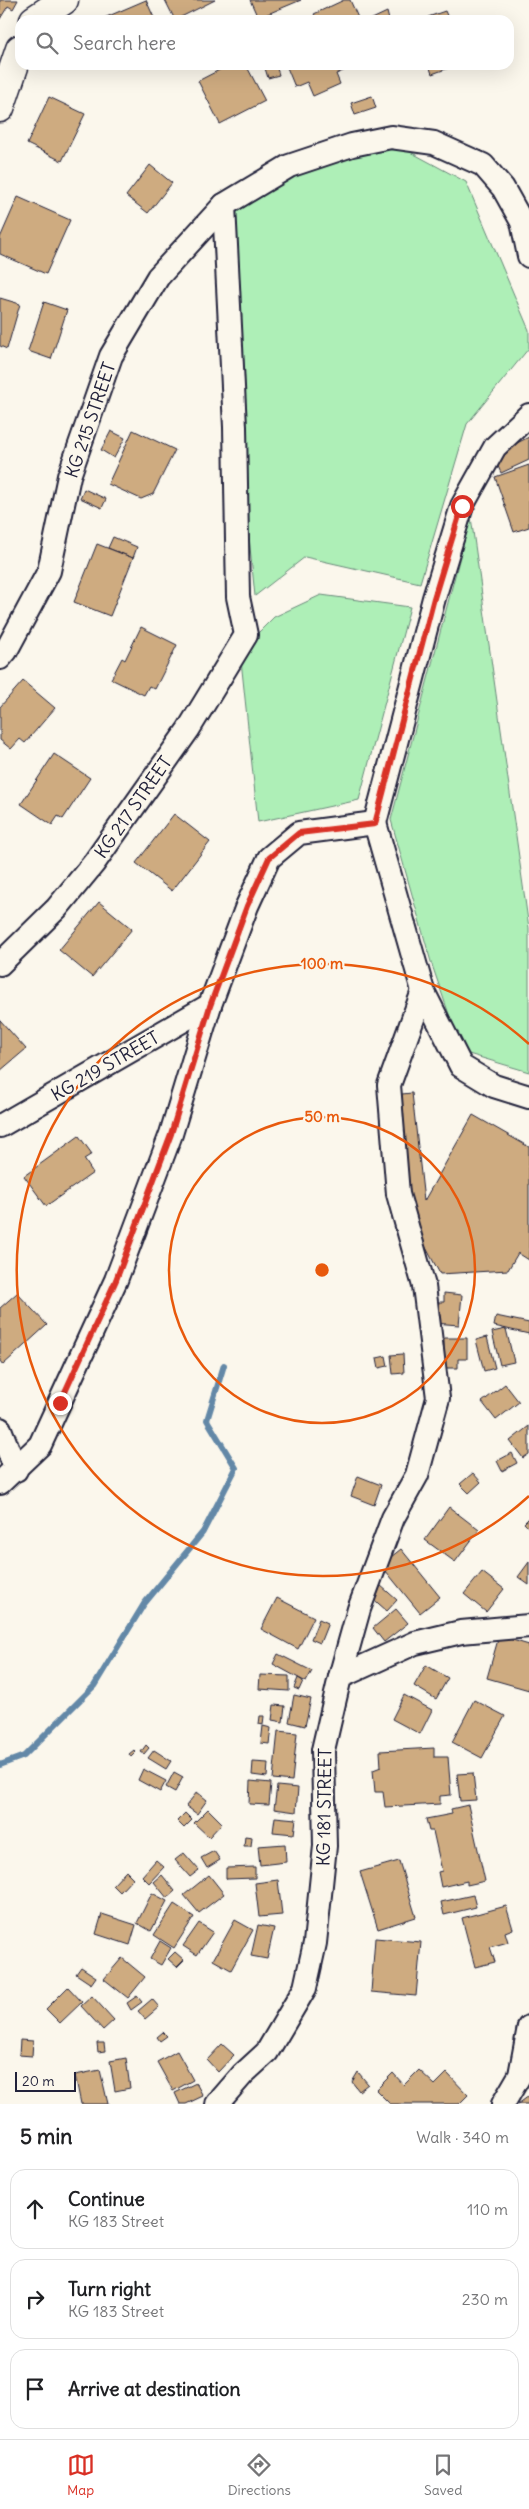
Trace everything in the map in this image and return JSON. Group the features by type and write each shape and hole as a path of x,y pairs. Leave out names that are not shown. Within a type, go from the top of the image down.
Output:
{"street":[{"path":"42,15 64,0"},
{"path":"0,108 15,64"},
{"name":"KG 215 STREET","path":"0,658 6,651 49,571 69,476 111,356 158,277 224,205 289,166 352,144 391,137 434,143 483,165 493,176 503,188 522,222 529,256"},
{"name":"KG 217 STREET","path":"0,964 56,908 94,863 188,730 246,635 238,597 235,427 224,205"},
{"path":"529,415 495,447 462,506 434,598 375,824 423,991 461,1066 494,1086 529,1097"},
{"path":"8,1476 40,1445 116,1280 171,1134 210,1006 247,906 269,858 299,833 375,824"},
{"name":"KG 181 STREET","path":"217,2104 267,2052 305,1988 315,1943 325,1846 323,1750 340,1677 359,1609 394,1518 417,1475 438,1398 424,1286 398,1194 389,1085 423,991"},
{"name":"KG 219 STREET","path":"0,1126 210,1006"},
{"path":"0,1429 8,1476"},
{"path":"340,1677 414,1643 461,1632 529,1626"},
{"path":"503,2104 520,2075 529,2027"}],"green space":[{"path":"375,133 466,182 529,330 529,348 467,424 420,583 305,557 255,596 216,213"},
{"path":"470,510 529,928 529,1072 462,1052 431,962 391,820 467,530"},
{"path":"321,595 410,607 359,800 258,822 240,651 274,617"}],"building":[{"path":"0,0 18,0 13,9 8,6 0,19"},
{"path":"146,0 153,15 111,15"},
{"path":"165,0 215,0 185,15 172,15"},
{"path":"250,0 301,0 265,15 257,15"},
{"path":"344,0 350,0 357,15 314,15"},
{"path":"445,11 447,15 434,15"},
{"path":"219,70 249,70 265,101 220,124 198,81"},
{"path":"266,70 278,70 279,75 268,78"},
{"path":"288,70 345,70 336,74 340,84 313,96 307,82 295,87"},
{"path":"431,70 443,70 432,74"},
{"path":"372,96 376,108 355,115 351,103"},
{"path":"49,97 85,114 62,161 27,144"},
{"path":"150,165 172,183 148,213 126,196"},
{"path":"18,197 70,220 46,274 0,254 0,238"},
{"path":"0,298 20,304 7,349 0,346"},
{"path":"44,302 67,310 51,359 28,351"},
{"path":"133,430 175,450 153,494 141,499 108,484"},
{"path":"111,431 125,438 114,458 101,450"},
{"path":"529,437 529,460 501,473 493,455"},
{"path":"529,465 529,527 514,532 495,477"},
{"path":"84,489 106,499 102,508 80,498"},
{"path":"113,537 137,547 133,558 108,548"},
{"path":"97,544 133,558 110,616 74,602"},
{"path":"141,627 177,645 155,689 149,686 144,695 111,679 122,658 125,660"},
{"path":"23,681 55,708 25,743 20,739 11,749 0,740 0,707"},
{"path":"54,754 90,778 63,819 58,816 52,825 21,804"},
{"path":"174,814 210,842 172,891 136,863"},
{"path":"99,902 132,929 92,977 59,950"},
{"path":"0,1020 26,1049 0,1071"},
{"path":"412,1093 424,1201 473,1115 529,1147 529,1260 518,1253 508,1270 440,1274 405,1208 392,1095"},
{"path":"79,1136 92,1154 84,1159 93,1173 46,1206 24,1176"},
{"path":"17,1293 47,1325 3,1365 0,1361 0,1308"},
{"path":"444,1293 462,1295 459,1325 434,1323 436,1302 444,1302"},
{"path":"496,1316 529,1323 529,1334 494,1326"},
{"path":"506,1329 514,1362 500,1365 492,1332"},
{"path":"487,1337 495,1368 484,1371 476,1340"},
{"path":"444,1338 467,1338 467,1359 458,1359 458,1368 444,1368"},
{"path":"403,1354 404,1373 393,1374 391,1355"},
{"path":"386,1356 388,1366 379,1368 377,1358"},
{"path":"505,1384 519,1402 496,1420 482,1402"},
{"path":"529,1426 529,1454 523,1458 510,1441"},
{"path":"512,1453 517,1463 502,1471 497,1461"},
{"path":"473,1473 481,1482 469,1493 460,1484"},
{"path":"358,1476 381,1485 374,1505 351,1496"},
{"path":"449,1507 479,1530 455,1562 425,1540"},
{"path":"529,1518 529,1528 524,1523"},
{"path":"401,1549 440,1597 420,1613 381,1565"},
{"path":"529,1562 529,1585 518,1577"},
{"path":"482,1572 504,1589 486,1612 464,1594"},
{"path":"380,1585 397,1600 387,1611 370,1596"},
{"path":"277,1598 314,1617 298,1649 261,1629"},
{"path":"396,1609 408,1623 384,1642 373,1628"},
{"path":"319,1619 328,1623 320,1643 311,1639"},
{"path":"499,1636 529,1645 529,1690 487,1678"},
{"path":"278,1654 312,1671 306,1682 273,1664"},
{"path":"426,1665 448,1678 436,1699 414,1686"},
{"path":"260,1675 289,1676 289,1691 259,1689"},
{"path":"298,1678 303,1681 299,1690 294,1688"},
{"path":"294,1695 311,1699 305,1726 289,1722"},
{"path":"404,1695 432,1710 420,1734 392,1719"},
{"path":"474,1700 505,1716 482,1758 452,1742"},
{"path":"274,1705 285,1706 283,1722 272,1720"},
{"path":"260,1716 264,1716 263,1725 259,1724"},
{"path":"263,1726 271,1728 269,1744 261,1743"},
{"path":"278,1731 297,1733 292,1781 273,1779"},
{"path":"146,1745 149,1748 144,1754 141,1752"},
{"path":"434,1748 434,1757 448,1757 451,1795 440,1796 440,1804 385,1807 383,1792 375,1792 373,1770 381,1767 380,1751"},
{"path":"134,1750 136,1752 131,1757 129,1754"},
{"path":"154,1750 171,1761 166,1769 148,1758"},
{"path":"253,1762 268,1763 267,1777 252,1775"},
{"path":"143,1769 166,1781 160,1792 138,1780"},
{"path":"174,1772 183,1777 175,1792 166,1787"},
{"path":"473,1773 476,1800 460,1801 457,1774"},
{"path":"250,1781 271,1783 269,1805 249,1804"},
{"path":"277,1786 298,1788 296,1812 274,1809"},
{"path":"197,1792 207,1800 197,1814 186,1806"},
{"path":"468,1805 485,1881 467,1885 467,1881 441,1887 438,1872 442,1871 433,1831 429,1831 426,1819 452,1814 451,1809"},
{"path":"208,1809 222,1823 209,1837 194,1823"},
{"path":"185,1813 192,1820 184,1828 177,1821"},
{"path":"275,1817 296,1819 294,1834 273,1832"},
{"path":"245,1836 252,1837 251,1846 244,1846"},
{"path":"285,1844 286,1862 260,1865 258,1846"},
{"path":"214,1851 220,1860 207,1868 201,1858"},
{"path":"184,1853 199,1870 190,1877 175,1860"},
{"path":"156,1860 164,1867 149,1883 142,1876"},
{"path":"399,1861 416,1917 378,1929 360,1872"},
{"path":"255,1867 255,1878 226,1879 226,1868"},
{"path":"126,1871 133,1878 120,1892 113,1885"},
{"path":"162,1875 175,1891 167,1898 154,1882"},
{"path":"209,1875 224,1894 199,1913 184,1895"},
{"path":"278,1880 282,1915 259,1917 255,1883"},
{"path":"152,1893 167,1901 151,1931 137,1923"},
{"path":"473,1895 476,1907 444,1915 441,1902"},
{"path":"174,1904 194,1917 174,1948 154,1935"},
{"path":"506,1906 513,1929 505,1932 508,1942 490,1947 495,1962 475,1967 462,1918"},
{"path":"102,1914 136,1925 130,1945 96,1934"},
{"path":"235,1920 253,1930 231,1970 213,1960"},
{"path":"199,1923 213,1932 197,1955 183,1946"},
{"path":"258,1925 274,1928 267,1959 251,1956"},
{"path":"375,1938 421,1942 416,1996 371,1992"},
{"path":"160,1941 171,1948 161,1965 150,1959"},
{"path":"175,1952 184,1960 177,1967 168,1959"},
{"path":"122,1958 145,1977 128,1998 104,1979"},
{"path":"81,1967 96,1977 91,1984 76,1974"},
{"path":"68,1987 82,2002 60,2023 46,2009"},
{"path":"92,1996 114,2020 103,2030 81,2006"},
{"path":"137,1996 142,2002 131,2010 127,2003"},
{"path":"152,1999 159,2007 145,2019 138,2011"},
{"path":"163,2032 167,2036 160,2041 157,2037"},
{"path":"20,2040 33,2041 32,2056 19,2055"},
{"path":"97,2043 104,2043 105,2051 98,2052"},
{"path":"222,2044 234,2055 218,2072 207,2060"},
{"path":"177,2051 193,2080 173,2091 157,2062"},
{"path":"126,2058 130,2088 115,2091 110,2061"},
{"path":"100,2070 108,2104 81,2104 75,2075"},
{"path":"419,2070 435,2085 447,2073 468,2095 459,2104 390,2104 376,2090 393,2073 404,2085"},
{"path":"358,2072 368,2084 359,2091 352,2082"},
{"path":"196,2083 203,2096 186,2104 180,2104 175,2093"},
{"path":"529,2096 529,2104 518,2104"}],"waterway":[{"path":"0,1765 24,1756 94,1686 144,1604 203,1532 236,1468 207,1420 224,1365"}],"route":[{"path":"60,1403 116,1280 171,1134 210,1006 247,906 269,858 299,833 375,824 434,598 462,506"}]}
